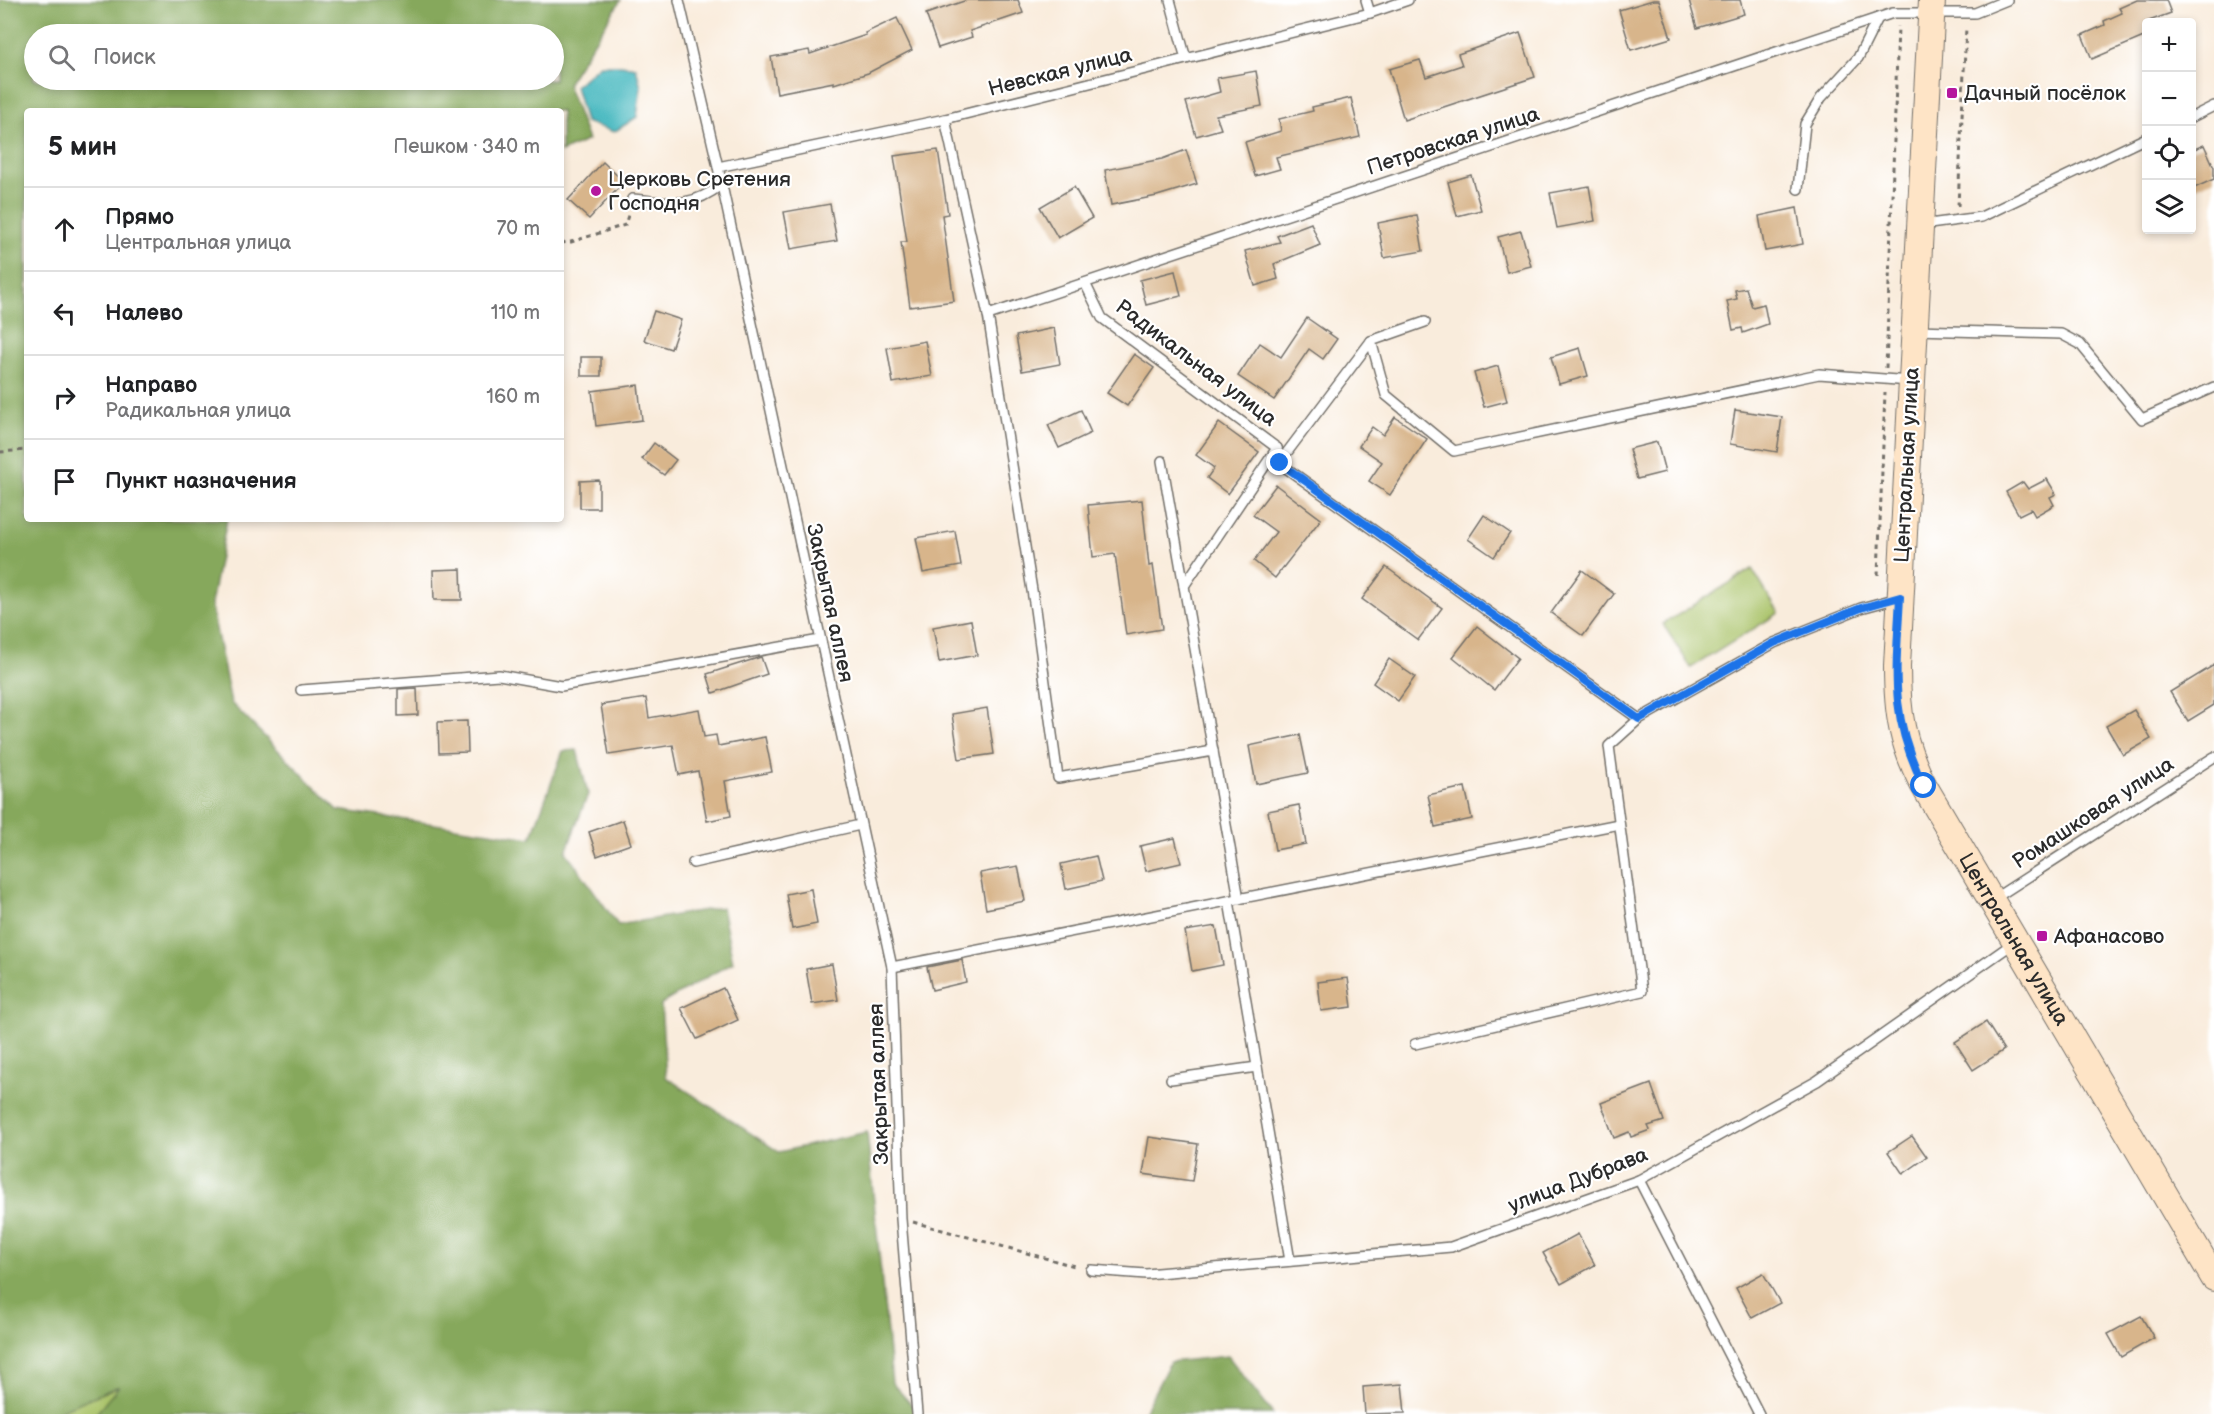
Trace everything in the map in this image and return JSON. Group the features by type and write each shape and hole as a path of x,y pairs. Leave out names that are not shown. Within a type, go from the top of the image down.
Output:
{"street":[{"name":"Центральная улица","path":"1932,7 1913,330 1898,380 1889,600 1897,707 1902,733 1924,786 2017,940 2214,1278"}],"lane":[{"name":"Закрытая аллея","path":"679,0 718,167 892,967 901,1219 917,1414"},
{"path":"1170,0 1186,59"},
{"path":"1366,0 1370,13"},
{"name":"Невская улица","path":"718,167 945,119 1370,13 1408,0"},
{"name":"Петровская улица","path":"988,315 1878,18 1932,7 1966,14 1975,13 2007,0"},
{"path":"1798,189 1805,124 1821,98 1858,58 1878,18"},
{"path":"2196,115 2214,106"},
{"path":"945,119 988,315 1035,609 1058,778 1213,751"},
{"path":"1920,226 1981,217 2142,140"},
{"path":"632,199 687,204 706,196 721,185"},
{"name":"Радикальная улица","path":"1085,283 1102,318 1277,447 1280,463"},
{"path":"1425,322 1371,341 1280,463 1639,719"},
{"path":"1913,330 2061,334 2080,344 2142,419 2214,387"},
{"path":"1371,341 1386,395 1454,451 1819,374 1898,380"},
{"path":"1184,586 1277,447"},
{"path":"1162,461 1213,751 1257,1067 1290,1262"},
{"path":"1415,1044 1642,991 1609,746 1639,719 1774,643 1889,600"},
{"path":"301,690 499,675 561,686 820,640"},
{"name":"Ромашковая улица","path":"1992,900 2214,757"},
{"path":"892,967 1619,824"},
{"path":"693,863 860,825"},
{"name":"улица Дубрава","path":"1091,1270 1146,1274 1451,1247 1639,1180 1817,1081 2017,940"},
{"path":"1170,1079 1257,1067"},
{"path":"1639,1180 1759,1414"}],"path":[{"path":"1889,600 1898,380 1899,13"},
{"path":"1957,220 1966,14"},
{"path":"564,243 625,225 632,199"},
{"path":"0,452 24,450"},
{"path":"901,1219 1091,1270"}],"green space":[{"path":"0,0 621,0 567,84 588,140 564,151 564,108 24,108 24,522 226,522 211,604 231,703 338,810 531,838 563,751 577,750 588,794 566,852 618,925 722,907 733,962 661,1004 666,1077 779,1152 867,1132 892,1383 920,1414 96,1414 119,1386 52,1414 0,1414"},
{"path":"1752,569 1779,613 1691,668 1663,624"},
{"path":"1228,1356 1273,1414 1143,1414 1170,1362"},
{"path":"121,1385 96,1414 52,1414"}],"water":[{"path":"600,65 622,65 636,68 641,87 637,117 614,132 585,122 575,86"}],"building":[{"path":"967,0 1018,0 1023,13 970,31 972,37 938,48 926,14"},
{"path":"1659,0 1671,38 1631,50 1619,10"},
{"path":"1689,0 1740,0 1744,14 1697,28"},
{"path":"2137,0 2166,0 2171,13 2157,18 2142,18 2142,38 2092,59 2082,35 2105,25 2104,21 2122,13 2119,8"},
{"path":"897,18 912,50 868,73 834,84 834,82 777,93 771,57 809,50 810,54 866,35 865,33"},
{"path":"1520,33 1535,77 1404,120 1389,69 1420,60 1426,77 1462,65 1458,54"},
{"path":"1256,71 1262,106 1216,115 1221,129 1196,136 1186,102 1220,92 1217,78"},
{"path":"1351,98 1360,137 1276,157 1280,169 1255,176 1245,142 1281,131 1279,119 1313,111 1312,107"},
{"path":"2204,145 2214,167 2214,179 2196,187 2196,180 2196,148"},
{"path":"938,150 948,214 942,215 954,301 910,307 901,242 907,242 894,156"},
{"path":"1186,150 1197,184 1157,196 1111,205 1105,170 1162,159"},
{"name":"Церковь Сретения Господня","path":"603,162 624,182 589,219 568,200"},
{"path":"1471,175 1481,210 1457,216 1448,182"},
{"path":"1589,186 1595,221 1557,228 1550,193"},
{"path":"1074,187 1092,218 1058,238 1040,207"},
{"path":"830,204 837,241 791,249 784,212"},
{"path":"1797,208 1803,244 1765,251 1759,216"},
{"path":"1417,215 1423,251 1384,258 1378,223"},
{"path":"1311,223 1320,245 1274,264 1278,279 1255,286 1245,251 1280,242 1277,236"},
{"path":"1521,231 1531,266 1507,272 1498,237"},
{"path":"1175,271 1181,296 1146,305 1140,280"},
{"path":"1746,288 1752,307 1764,304 1768,324 1743,333 1742,328 1733,330 1727,301 1737,299 1735,290"},
{"path":"654,311 681,320 671,349 644,340"},
{"path":"1307,318 1337,339 1323,359 1309,349 1274,400 1238,376 1260,343 1281,357"},
{"path":"1054,328 1060,364 1022,371 1016,336"},
{"path":"925,341 932,376 893,383 887,348"},
{"path":"1580,348 1588,376 1559,384 1551,357"},
{"path":"1134,354 1154,368 1127,406 1107,393"},
{"path":"581,357 601,357 601,376 581,376"},
{"path":"1498,366 1507,401 1484,407 1474,373"},
{"path":"638,385 642,420 596,426 592,391"},
{"path":"1081,410 1091,433 1059,448 1048,425"},
{"path":"1735,410 1782,417 1777,452 1730,444"},
{"path":"1395,417 1427,439 1390,495 1369,481 1382,462 1359,446 1372,427 1383,435"},
{"path":"1219,423 1259,452 1228,494 1207,478 1214,468 1196,455"},
{"path":"1657,442 1665,472 1637,479 1629,449"},
{"path":"654,443 676,460 664,475 642,459"},
{"path":"2047,479 2056,494 2050,497 2054,505 2035,516 2031,509 2019,515 2006,492 2023,482 2028,489"},
{"path":"599,480 599,508 580,508 580,481"},
{"path":"1276,485 1321,519 1275,578 1254,561 1276,532 1253,515"},
{"path":"1142,500 1149,566 1153,565 1162,629 1126,635 1115,554 1093,557 1088,505"},
{"path":"1484,515 1510,533 1494,557 1468,539"},
{"path":"955,531 961,566 923,573 916,538"},
{"path":"1386,567 1442,608 1418,640 1362,599"},
{"path":"461,569 462,600 434,600 433,570"},
{"path":"1582,570 1614,594 1583,636 1551,613"},
{"path":"971,620 977,655 939,662 933,627"},
{"path":"1477,626 1518,658 1494,690 1453,657"},
{"path":"761,657 767,674 713,693 707,674"},
{"path":"1389,659 1415,677 1398,701 1373,683"},
{"path":"2214,665 2214,705 2188,721 2170,692"},
{"path":"417,688 418,715 398,716 398,689"},
{"path":"646,698 649,718 699,709 704,737 716,735 718,746 765,737 772,772 725,781 731,816 707,821 698,771 679,775 673,745 609,755 601,705"},
{"path":"987,708 994,754 959,759 952,714"},
{"path":"2134,710 2151,739 2123,755 2106,726"},
{"path":"467,721 468,752 439,753 438,722"},
{"path":"1300,735 1308,773 1256,784 1249,746"},
{"path":"1465,787 1472,819 1435,827 1428,795"},
{"path":"1299,805 1306,844 1275,850 1268,811"},
{"path":"623,820 631,844 597,856 589,832"},
{"path":"1175,838 1181,863 1146,871 1140,846"},
{"path":"1096,856 1102,881 1066,889 1061,864"},
{"path":"1018,866 1025,901 986,909 980,873"},
{"path":"811,889 817,924 792,929 786,894"},
{"path":"1216,926 1223,965 1192,971 1185,931"},
{"path":"962,960 966,982 932,990 927,967"},
{"path":"832,964 838,1000 812,1004 806,969"},
{"path":"1348,978 1352,1007 1321,1011 1318,982"},
{"path":"723,988 738,1020 697,1039 681,1008"},
{"path":"1986,1022 2004,1050 1973,1070 1955,1042"},
{"path":"1651,1084 1664,1121 1648,1126 1650,1130 1631,1137 1629,1132 1614,1138 1601,1103"},
{"path":"1912,1136 1927,1157 1903,1174 1888,1152"},
{"path":"1149,1137 1198,1144 1192,1181 1143,1174"},
{"path":"1578,1234 1595,1265 1561,1284 1543,1253"},
{"path":"1763,1273 1780,1303 1752,1318 1736,1288"},
{"path":"2141,1316 2154,1338 2121,1357 2108,1334"},
{"path":"1402,1384 1405,1413 1365,1414 1363,1387"}],"place":[{"name":"Дачный посёлок","path":"1952,93"},
{"name":"Церковь Сретения Господня","path":"596,191"},
{"name":"Афанасово","path":"2042,936"}],"route":[{"path":"1280,463 1639,719 1774,643 1861,608 1900,597 1897,707 1902,733 1911,760 1924,786"}]}
